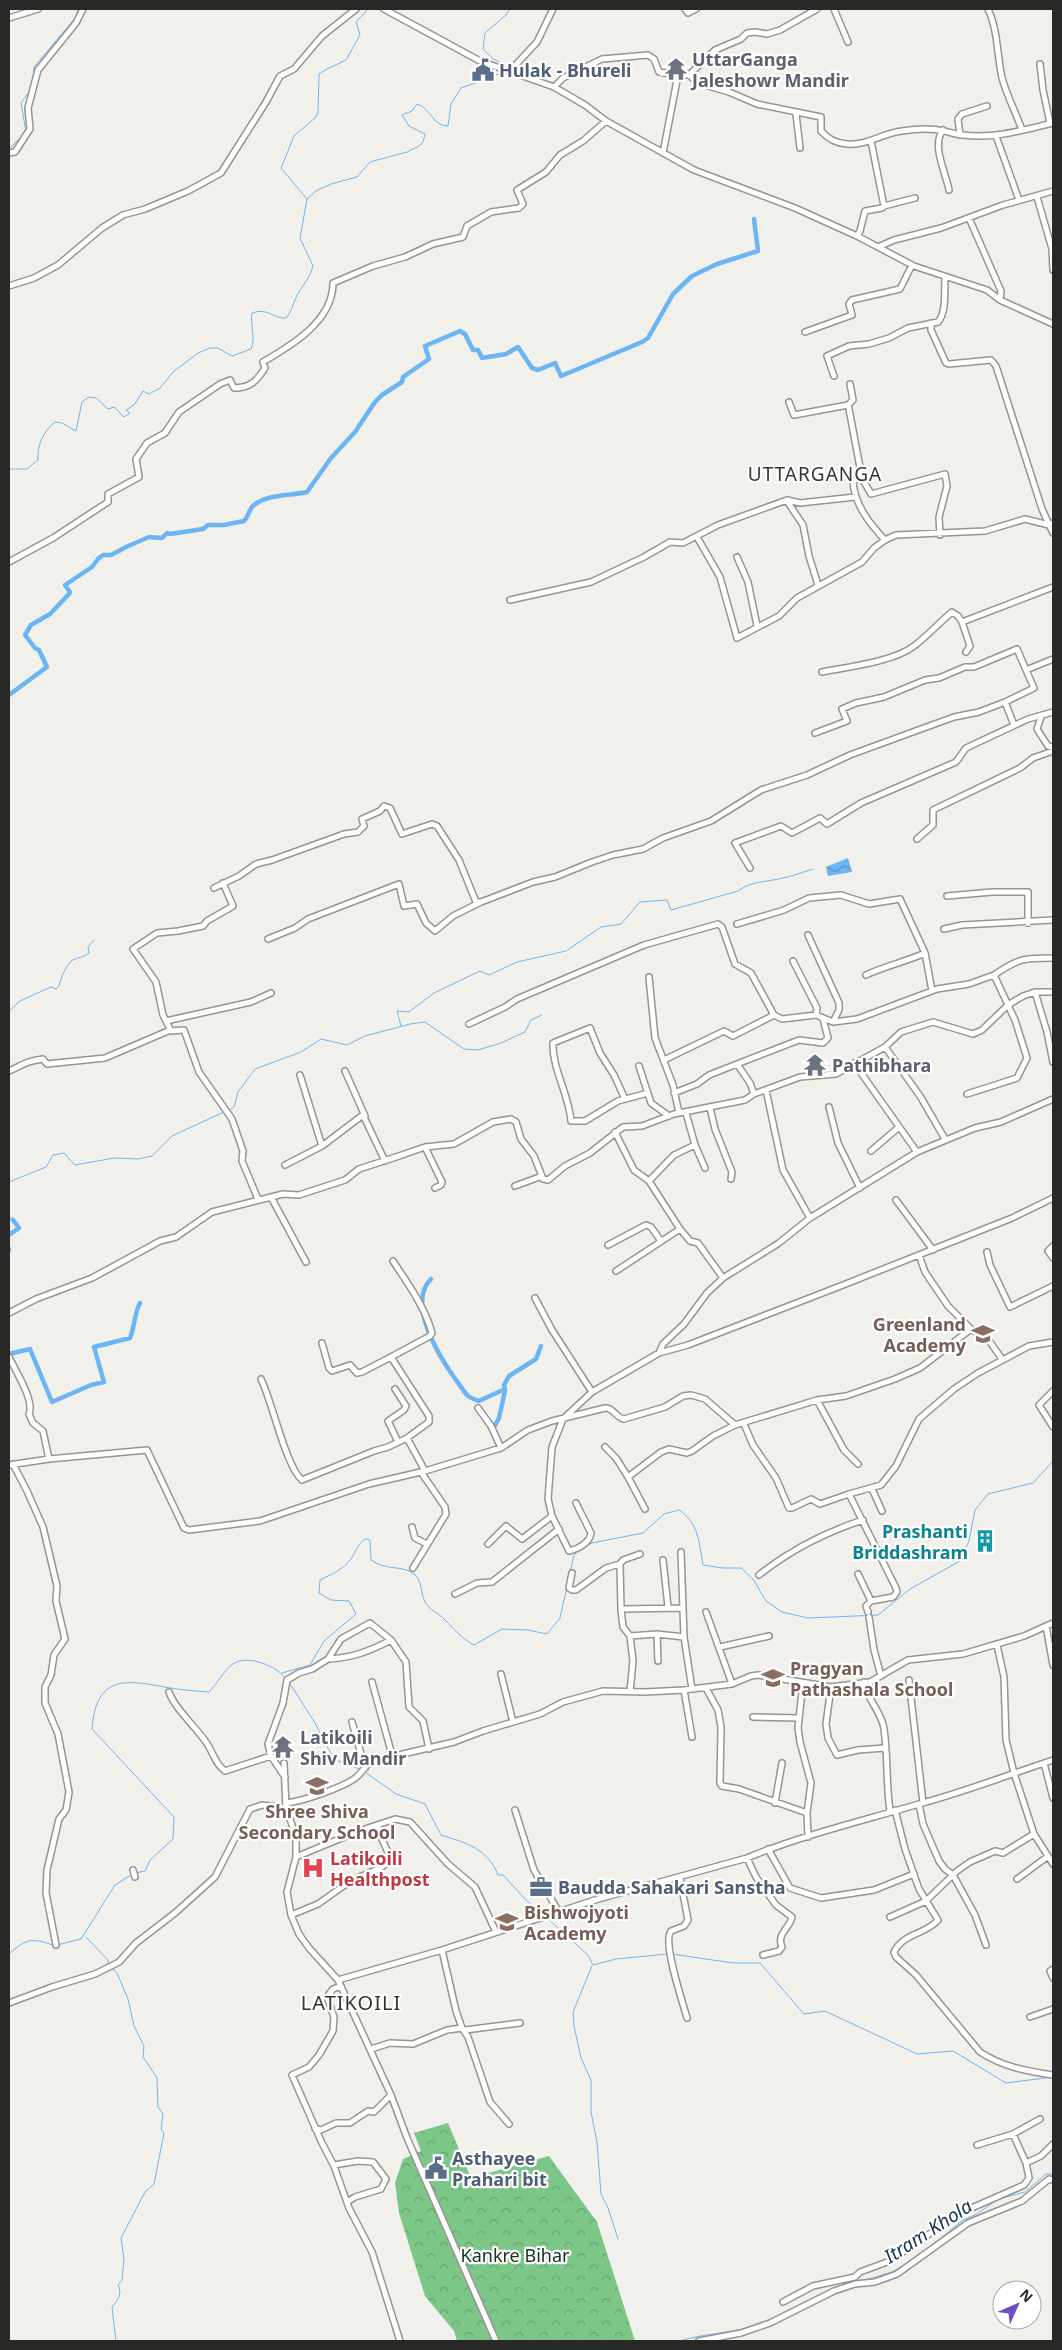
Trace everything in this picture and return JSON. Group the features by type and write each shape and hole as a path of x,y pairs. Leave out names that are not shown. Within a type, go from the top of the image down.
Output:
{"street":[{"path":"9,18 38,9"},
{"path":"9,153 15,152 30,129 28,108 38,70 76,24 83,9"},
{"path":"9,286 34,278 58,265 102,228 123,216 188,191 221,172 266,102 280,76 294,69 322,36 356,9"},
{"path":"387,9 467,55 554,87 606,120 694,170 796,208 857,236 912,265 979,287 1000,300 1053,324"},
{"path":"509,71 537,42 553,9"},
{"path":"685,9 688,13 696,9"},
{"path":"554,87 563,78 602,59 648,55 654,59 659,72 689,75 715,50 741,38 747,33 767,34 780,30 817,9"},
{"path":"834,9 848,42"},
{"path":"988,9 995,23 995,37 1003,81 1022,130"},
{"path":"689,75 698,84 730,92 757,104 796,114 821,117 821,131 829,140 851,144 871,141 882,135 902,131 944,130 960,135 996,136 1052,123 1043,90 1040,64"},
{"path":"663,153 678,75"},
{"path":"960,135 958,119 962,114 987,106"},
{"path":"796,114 800,148"},
{"path":"9,562 53,538 108,502 108,494 139,477 136,460 147,443 165,433 178,412 230,380 234,388 243,388 254,384 265,368 263,362 293,344 316,324 333,292 333,283 373,266 405,257 433,244 463,237 467,226 491,212 519,208 523,204 517,190 546,172 560,155 583,141 606,120"},
{"path":"944,130 938,136 938,147 949,190"},
{"path":"996,136 1019,200"},
{"path":"871,141 884,206"},
{"path":"878,248 894,240 1053,191"},
{"path":"1036,197 1051,247 1053,270"},
{"path":"857,236 860,231 862,214 865,211 915,198"},
{"path":"969,218 1001,291 1000,300"},
{"path":"806,332 852,315 850,304 852,300 900,289 912,265"},
{"path":"834,376 827,356 849,346 869,344 889,338 908,328 938,322 941,318 945,277"},
{"path":"931,323 931,330 946,362 949,364 991,360 996,366 1042,509 1051,524 1053,532"},
{"path":"789,402 794,415 848,405 853,400 850,384"},
{"path":"848,405 862,478 871,494 945,474 947,486 939,517 940,535"},
{"path":"862,478 858,478 853,482 855,497 870,523 885,540"},
{"path":"510,600 591,582 670,542 683,543 718,525 787,500 800,503 822,499 855,497"},
{"path":"787,500 803,525 809,556 818,585"},
{"path":"697,537 720,576 738,638 757,626 779,616 797,598 818,585 862,562 885,540 906,534 940,535 950,531 985,531 1026,519 1051,524"},
{"path":"737,557 748,582 757,626"},
{"path":"962,622 1053,587"},
{"path":"822,672 867,664 899,654 914,646 952,612 962,622 970,646 966,652"},
{"path":"268,940 295,928 308,919 399,884 404,906 417,904 426,924 435,931 453,916 481,902 599,860 644,849 663,838 711,821 761,790 807,775 850,755 954,717 979,712 1034,688 1017,649 974,668 965,667 939,678 925,680 884,697 856,703 842,709 847,721 815,733"},
{"path":"1026,670 1053,659"},
{"path":"1005,702 1014,725"},
{"path":"750,868 735,842 781,826 792,832 820,818 827,824 861,803 956,762 966,748 1028,719 1053,712"},
{"path":"917,839 933,825 933,810 1020,768 1032,758 1052,748 1037,729 1041,716"},
{"path":"214,888 239,876 256,864 344,834 358,832 364,826 362,819 380,811 384,806 390,808 402,834 432,824 437,826 459,860 476,902 481,902"},
{"path":"171,1030 160,1005 158,986 133,949 157,933 203,926 206,921 233,906 223,884"},
{"path":"947,896 1028,892 1028,923"},
{"path":"736,924 784,910 809,898 841,894 869,904 900,899 925,953 932,991"},
{"path":"944,929 962,925 1028,923 1040,920 1053,920"},
{"path":"468,1024 505,1007 516,999 644,945 718,924 722,927 735,964 751,973 774,1015 782,1019 816,1015 834,1022 857,1019 932,991 952,985 969,984 994,975 1012,962 1025,958 1053,958"},
{"path":"808,935 840,1003 834,1022"},
{"path":"866,975 886,965 905,961 925,953"},
{"path":"793,962 817,1008 816,1015"},
{"path":"967,1094 1017,1078 1027,1058 1008,1005 994,975"},
{"path":"649,977 655,1038 664,1060 679,1113"},
{"path":"166,1021 251,1002 271,992"},
{"path":"1035,992 1047,1032 1053,1062"},
{"path":"9,1314 36,1300 92,1278 160,1241 176,1237 212,1212 272,1196 283,1194 299,1195 344,1180 359,1169 425,1147 454,1144 493,1122 511,1119 516,1122 521,1139 534,1156 543,1180 548,1180 565,1166 590,1153 623,1127 642,1126 679,1113 745,1100 754,1094 800,1077 836,1074 885,1047 901,1032 933,1022 973,1034 982,1030 1008,1005 1035,992 1053,992"},
{"path":"664,1060 724,1031 733,1036 774,1015"},
{"path":"674,1094 697,1084 709,1074 799,1040 823,1043 828,1038 823,1019"},
{"path":"625,1099 614,1075 600,1053 590,1028 553,1043 556,1064 570,1106 571,1121 585,1121 609,1105 648,1093"},
{"path":"9,1071 21,1063 43,1059 46,1064 62,1064 105,1058 171,1030 184,1030 199,1072 228,1111 243,1151 242,1161 258,1199"},
{"path":"885,1047 920,1096 945,1139"},
{"path":"854,1063 916,1152"},
{"path":"738,1064 750,1083 754,1094"},
{"path":"639,1066 651,1103 669,1116"},
{"path":"345,1071 385,1161"},
{"path":"300,1075 322,1146"},
{"path":"766,1090 784,1170 810,1218"},
{"path":"659,1353 663,1344 684,1324 707,1293 723,1278 779,1243 810,1218 916,1152 975,1128 1001,1122 1053,1099"},
{"path":"710,1108 715,1129 732,1172 731,1179"},
{"path":"829,1108 838,1143 860,1188"},
{"path":"686,1112 695,1145 705,1168"},
{"path":"285,1165 322,1146 362,1116 365,1116"},
{"path":"871,1150 899,1127"},
{"path":"615,1132 634,1170 649,1181 680,1229 690,1241 698,1242 723,1278"},
{"path":"649,1181 674,1155 695,1145"},
{"path":"425,1147 442,1182 441,1185 435,1188"},
{"path":"515,1186 542,1176"},
{"path":"272,1196 306,1262"},
{"path":"576,1503 592,1533 589,1541 569,1551 552,1516 548,1500 552,1447 563,1419 592,1392 659,1353 688,1344 933,1250 1012,1218 1053,1198"},
{"path":"896,1200 933,1250"},
{"path":"608,1245 646,1224 651,1227 661,1241"},
{"path":"616,1271 680,1229"},
{"path":"1053,1246 1048,1251 1053,1258"},
{"path":"987,1252 990,1265 1010,1307 1053,1286"},
{"path":"918,1255 925,1272 948,1306 971,1329 990,1342 1002,1359"},
{"path":"322,1343 329,1368 332,1371 350,1365 357,1373 392,1357 430,1336 432,1333 429,1321 393,1261"},
{"path":"535,1298 552,1330 592,1392"},
{"path":"628,1478 661,1452 669,1449 687,1453 712,1436 735,1426 817,1400 846,1396 895,1379 920,1368 971,1329"},
{"path":"744,1424 753,1446 776,1478 789,1508 811,1500 820,1504 881,1485 896,1466 919,1418 954,1389 1002,1359 1030,1346 1053,1342"},
{"path":"9,1357 30,1400 31,1410 29,1414 33,1423 43,1432 49,1459"},
{"path":"261,1379 267,1390 287,1452 302,1480 407,1438 429,1422 430,1419 392,1357"},
{"path":"395,1389 406,1406 404,1410 388,1421 398,1442"},
{"path":"1053,1391 1038,1405 1053,1427"},
{"path":"56,1945 46,1893 47,1870 59,1819 66,1810 69,1792 58,1734 45,1703 45,1687 51,1675 54,1655 65,1639 56,1600 57,1586 43,1527 11,1464 147,1450 184,1528 189,1530 260,1521 369,1484 423,1471 502,1448 528,1430 607,1407 624,1419 665,1407 683,1396 690,1395 705,1399 735,1426"},
{"path":"817,1400 844,1450 858,1464"},
{"path":"478,1408 491,1426 502,1448"},
{"path":"407,1438 423,1471 446,1510 446,1514 413,1568"},
{"path":"605,1447 616,1458 645,1509"},
{"path":"872,1489 882,1512"},
{"path":"849,1494 896,1592 893,1597 871,1601 866,1606 881,1676"},
{"path":"488,1544 506,1526 522,1539 552,1516"},
{"path":"759,1575 769,1566 827,1533 863,1520"},
{"path":"412,1527 416,1538 427,1544"},
{"path":"455,1594 477,1583 492,1582 559,1529"},
{"path":"681,1552 684,1637 692,1689"},
{"path":"572,1573 569,1588 576,1590 606,1568 620,1564 624,1560 640,1554"},
{"path":"664,1560 668,1607"},
{"path":"620,1564 621,1609 625,1632 630,1636 657,1634 684,1637"},
{"path":"858,1574 871,1601"},
{"path":"621,1609 684,1608"},
{"path":"706,1612 732,1684"},
{"path":"285,1778 271,1756 268,1744 283,1703 287,1680 312,1670 328,1659 341,1639 370,1623 392,1640 406,1662 410,1707 423,1720 429,1749"},
{"path":"9,2003 114,1965 136,1943 175,1913 215,1877 250,1809 262,1805 287,1805 316,1795 353,1780 370,1762 429,1749 540,1714 563,1702 597,1692 706,1688 732,1684 758,1675 831,1687 870,1682 908,1660 963,1654 997,1645 1053,1623"},
{"path":"1046,1626 1053,1664"},
{"path":"657,1634 658,1661"},
{"path":"630,1636 632,1662 630,1692"},
{"path":"720,1647 769,1636"},
{"path":"328,1659 348,1658 392,1640"},
{"path":"997,1645 1004,1677 1006,1740 1014,1773 1034,1834 1053,1864"},
{"path":"501,1674 513,1722"},
{"path":"909,1680 923,1824 939,1861 953,1875 975,1915 986,1945"},
{"path":"372,1682 392,1756"},
{"path":"864,1682 866,1692 884,1727 893,1810 914,1874 926,1901 938,1918 938,1922 905,1939 894,1952 916,1975 980,2052 994,2061 1020,2071 1053,2075"},
{"path":"803,1683 799,1718 800,1742 811,1783 807,1813 808,1837"},
{"path":"831,1687 826,1724 828,1738 837,1755 858,1750 885,1748"},
{"path":"706,1688 718,1710 721,1727 720,1783 726,1788 739,1788 775,1803 807,1813"},
{"path":"684,1690 692,1737"},
{"path":"169,1692 173,1703 206,1742 220,1768 225,1771 271,1756"},
{"path":"753,1717 799,1718"},
{"path":"352,1722 364,1770"},
{"path":"338,1980 442,1950 595,1900 747,1858 768,1849 893,1810 921,1804 1053,1760"},
{"path":"775,1803 782,1762"},
{"path":"284,1763 284,1795 296,1836 296,1858 287,1892 291,1915 300,1934 341,1986 391,2095 411,2148 496,2341"},
{"path":"1044,1763 1053,1798"},
{"path":"515,1810 534,1870 559,1912"},
{"path":"296,1858 356,1832 395,1819 410,1822 448,1864 474,1887 496,1932"},
{"path":"291,1915 318,1904 349,1882 382,1867 391,1860 380,1837 378,1826"},
{"path":"890,1917 926,1901 953,1875 970,1862 996,1851 1003,1853 1034,1834"},
{"path":"768,1849 790,1888 821,1898 874,1890 914,1874"},
{"path":"1017,1879 1047,1857"},
{"path":"747,1858 756,1877 776,1905 792,1917 792,1920 780,1935 779,1942 782,1947 779,1951 763,1955"},
{"path":"133,1870 135,1877"},
{"path":"680,1878 688,1920 684,1926 669,1932 670,1954 687,2018"},
{"path":"442,1950 464,2029 490,2102 509,2124"},
{"path":"1053,1969 1050,1970 1053,1978"},
{"path":"341,1986 333,1989 327,1997 334,2017 333,2031 319,2055 309,2066 292,2075 315,2128 334,2165 347,2202 372,2252 400,2341"},
{"path":"1030,2017 1053,2010"},
{"path":"371,2050 390,2043 413,2044 447,2030 520,2023"},
{"path":"315,2128 321,2130 336,2123 350,2123 368,2111 374,2112 391,2095"},
{"path":"977,2145 1013,2134 1040,2119"},
{"path":"783,2302 813,2286 855,2277 860,2272 885,2264 958,2214 1024,2184 1029,2178 1026,2163 1013,2134"},
{"path":"1026,2163 1041,2156 1053,2144"},
{"path":"334,2165 358,2161 374,2162 386,2179 381,2189 355,2197 347,2202"},
{"path":"699,2341 756,2328 834,2291 855,2284 875,2282 897,2274 968,2223 1022,2201 1049,2179 1053,2180"}],"green space":[{"name":"Kankre Bihar","path":"448,2123 471,2178 549,2156 597,2222 635,2341 457,2341 454,2331 425,2296 399,2213 395,2183 403,2159 421,2151 414,2133"}],"water":[{"path":"848,858 852,872 828,876 826,867"}],"waterway":[{"path":"33,80 34,67 76,17 78,9"},
{"path":"504,68 504,64 493,59 483,49 485,33 506,15 510,9"},
{"path":"307,199 281,168 294,136 316,117 318,112 319,74 346,60 360,35 356,22 367,10"},
{"path":"9,469 27,469 38,460 42,439 55,422 62,423 76,431 82,402 89,397 96,398 108,409 114,407 124,417 130,413 126,410 134,405 143,391 149,394 160,388 173,372 198,353 210,348 218,348 232,356 251,349 253,340 252,313 263,311 277,317 286,318 312,270 313,266 300,238 307,199 316,191 331,184 357,177 370,162 407,152 419,146 423,142 425,134 409,126 402,115 412,111 417,104 426,109 438,123 448,126 451,104 461,88 502,72"},
{"path":"9,149 26,132 21,103 30,90"},
{"path":"9,695 47,667 39,650 35,648 25,635 31,625 50,614 69,594 70,592 65,585 92,567 103,555 111,555 149,537 162,538 167,533 203,529 208,525 224,525 244,521 252,507 263,500 307,492 331,458 355,432 375,402 402,382 403,377 429,359 425,346 460,331 465,334 473,350 478,350 482,358 506,354 518,347 532,368 538,370 555,363 561,376 642,342 648,338 673,294 692,276 717,264 758,251 754,219"},
{"path":"401,1026 397,1011 409,1012 434,993 480,971 489,975 517,962 566,951 601,927 621,924 640,902 667,900 671,910 738,891 754,884 813,869"},
{"path":"9,1011 20,1001 51,987 56,989 68,965 73,960 89,953 88,947 94,940"},
{"path":"229,1110 234,1107 238,1092 255,1069 301,1052 321,1039 347,1045 365,1036 425,1022 464,1049 478,1050 501,1043 525,1032 531,1020 542,1015"},
{"path":"9,1182 46,1167 53,1155 64,1153 75,1165 114,1158 138,1159 152,1156 172,1136 226,1111"},
{"path":"9,1216 13,1220 9,1219"},
{"path":"9,1235 19,1228 13,1220"},
{"path":"431,1279 424,1290 422,1302 424,1316 434,1345 449,1370 468,1396 478,1401 505,1389"},
{"path":"9,1354 30,1349 52,1402 91,1385 104,1382 94,1347 130,1338 140,1303"},
{"path":"493,1432 499,1418 505,1391 504,1385 509,1376 536,1359 541,1346"},
{"path":"585,1546 643,1533 664,1514 679,1510 686,1515 694,1527 699,1541 703,1565 741,1568 753,1579 766,1601 782,1612 808,1618 878,1615 910,1589 960,1561 969,1541 975,1510 988,1494 1033,1483 1053,1461"},
{"path":"282,1673 310,1665 324,1641 356,1614 349,1601 331,1600 319,1593 320,1580 345,1566 365,1539 370,1540 371,1560 383,1566 410,1571 414,1574 419,1580 423,1598 431,1609 442,1617 460,1636 474,1645 502,1629 528,1630 547,1634 560,1618 574,1555 580,1549"},
{"name":"Itram Khola","path":"135,1873 145,1871 150,1860 173,1839 174,1817 92,1729 95,1711 100,1698 107,1689 116,1685 140,1683 209,1692 230,1666 239,1661 246,1660 269,1666 282,1674 286,1679"},
{"name":"Itram Khola","path":"289,1682 315,1723 329,1750 338,1761 362,1770"},
{"name":"Itram Khola","path":"365,1772 396,1794 425,1804 441,1835 476,1848 489,1859 498,1875 503,1875 526,1900 543,1914"},
{"name":"Itram Khola","path":"57,1945 81,1939 115,1885 131,1875"},
{"name":"Itram Khola","path":"546,1917 588,1955 593,1965 616,1959 668,1954"},
{"path":"86,1937 107,1959 110,1966"},
{"name":"Itram Khola","path":"9,1954 25,1942 39,1941 53,1945"},
{"name":"Itram Khola","path":"672,1954 733,1963 760,1963 804,2014 825,2011 917,2054 953,2051 1006,2083 1053,2077"},
{"path":"592,1966 573,2012 574,2026 581,2058 591,2080 591,2112 597,2142 601,2194 608,2208 618,2239"},
{"path":"112,1969 117,1973 128,1999 134,2026 144,2046 143,2057 157,2078 158,2107 163,2114 161,2129 164,2133 154,2184 145,2192 121,2238 124,2260 122,2280 118,2285 119,2297 112,2307 116,2341"},
{"name":"Itram Khola","path":"934,2244 963,2220 977,2214 998,2199 1025,2192 1046,2174 1053,2174"},
{"name":"Itram Khola","path":"862,2281 892,2272 917,2257"},
{"path":"765,2322 778,2316"},
{"path":"679,2341 752,2327"}],"place":[{"name":"UttarGanga Jaleshowr Mandir","path":"676,69"},
{"name":"Hulak - Bhureli","path":"483,70"},
{"name":"Pathibhara","path":"815,1065"},
{"name":"Greenland Academy","path":"983,1334"},
{"name":"Prashanti Briddashram","path":"985,1541"},
{"name":"Pragyan Pathashala School","path":"773,1678"},
{"name":"Latikoili Shiv Mandir","path":"283,1747"},
{"name":"Shree Shiva Secondary School","path":"317,1786"},
{"name":"Latikoili Healthpost","path":"313,1868"},
{"name":"Baudda Sahakari Sanstha","path":"541,1887"},
{"name":"Bishwojyoti Academy","path":"507,1922"},
{"name":"Asthayee Prahari bit","path":"436,2168"}],"district":[{"name":"UTTARGANGA","path":"815,474"},
{"name":"LATIKOILI","path":"351,2002"}]}
